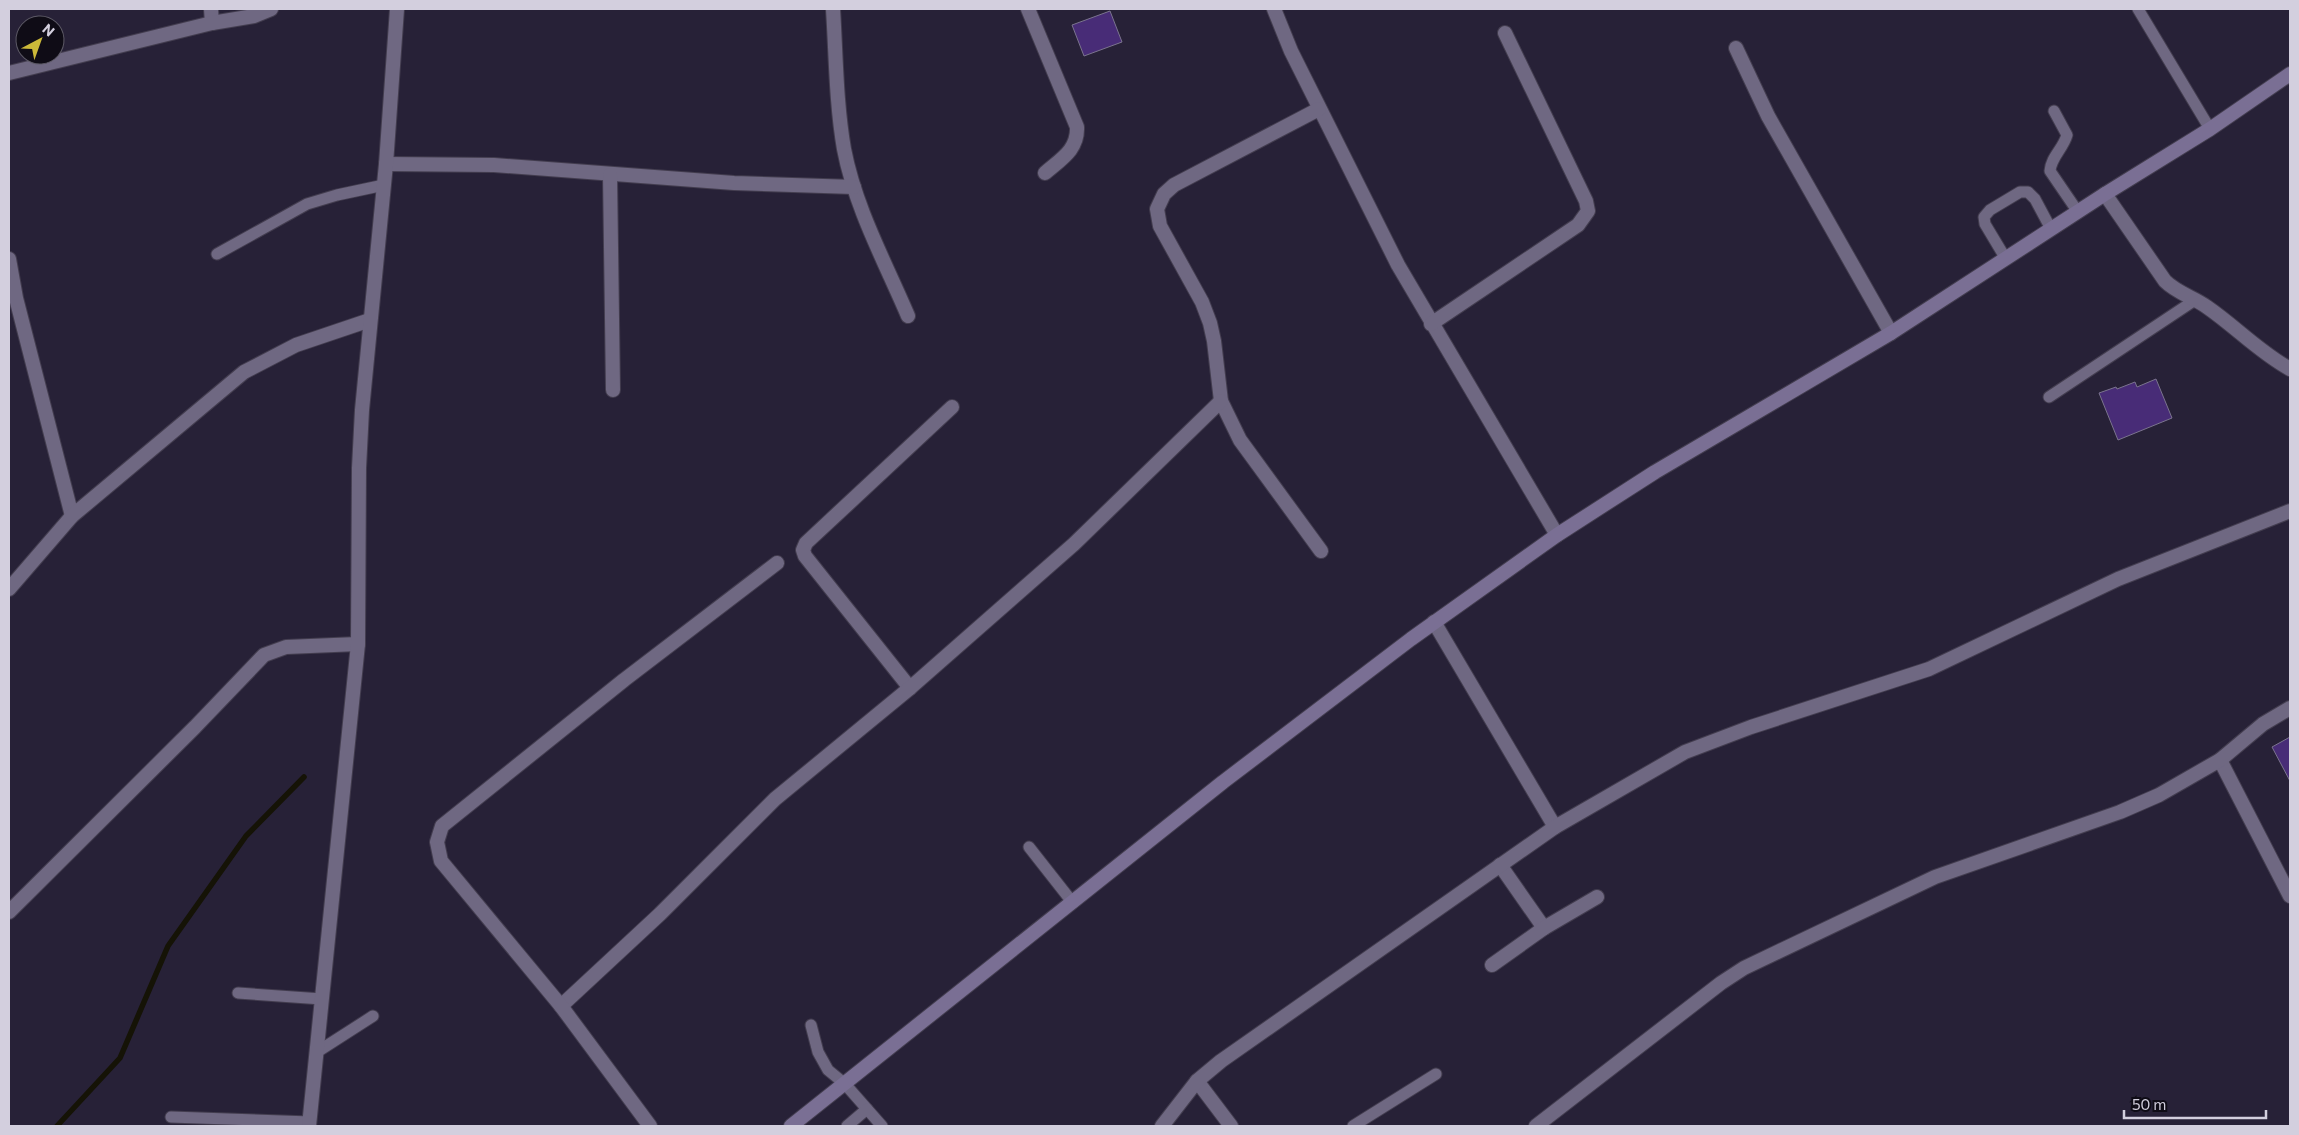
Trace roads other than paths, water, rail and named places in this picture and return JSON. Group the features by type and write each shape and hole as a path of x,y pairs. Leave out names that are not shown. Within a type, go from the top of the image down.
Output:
{"main road":[{"path":"792,1126 1223,782 1434,622 1557,535 1655,472 1891,333 2105,194 2210,130 2290,74"}],"street":[{"path":"211,9 212,23"},
{"path":"9,74 212,23 254,16 270,9"},
{"path":"309,1124 358,644 359,468 362,410 386,164 397,9"},
{"path":"833,9 837,83 844,149 854,187 908,316"},
{"path":"1028,9 1077,127 1078,138 1073,149 1045,172"},
{"path":"1274,9 1291,51 1319,109 1398,265 1431,324 1557,535"},
{"path":"1431,324 1578,225 1588,210 1586,201 1505,33"},
{"path":"1736,48 1768,116 1891,333"},
{"path":"1319,109 1174,185 1164,194 1157,209 1160,226 1202,302 1210,323 1221,401 1240,440 1321,551"},
{"path":"386,164 494,165 610,176 854,187"},
{"path":"610,176 613,390"},
{"path":"2105,194 2165,281 2173,289 2213,312 2264,354 2290,369"},
{"path":"9,259 12,298 72,516"},
{"path":"9,589 72,516 244,372 296,345 370,320"},
{"path":"561,1006 660,914 775,799 910,688 1074,544 1221,401"},
{"path":"910,688 805,556 804,550 806,543 952,407"},
{"path":"1162,1126 1197,1081 1229,1055 1555,827 1685,752 1751,727 1929,669 2118,578 2290,511"},
{"path":"650,1126 561,1006 442,861 438,842 442,826 624,680 777,563"},
{"path":"1434,622 1555,827"},
{"path":"9,912 195,727 264,655 286,647 358,644"},
{"path":"1536,1126 1721,983 1744,968 1935,878 2144,802 2220,760 2264,724 2290,708"},
{"path":"2220,760 2290,896"},
{"path":"1500,865 1544,928"},
{"path":"1492,965 1544,928 1597,897"},
{"path":"1197,1081 1231,1126"}],"lane":[{"path":"2138,9 2210,130"},
{"path":"2054,111 2067,135 2051,162 2050,171 2078,212"},
{"path":"218,254 307,204 337,195 384,186"},
{"path":"2006,259 1985,224 1984,217 1990,210 2020,192 2028,192 2035,199 2051,229"},
{"path":"2049,397 2195,300"},
{"path":"1029,847 1073,903"},
{"path":"238,993 322,999"},
{"path":"316,1052 373,1016"},
{"path":"811,1024 818,1052 828,1070 845,1084 882,1126"},
{"path":"1353,1126 1436,1074"},
{"path":"847,1126 867,1109"},
{"path":"172,1117 200,1122 309,1124"}],"waterway":[{"path":"57,1126 120,1058 168,946 246,836 304,777"}]}
